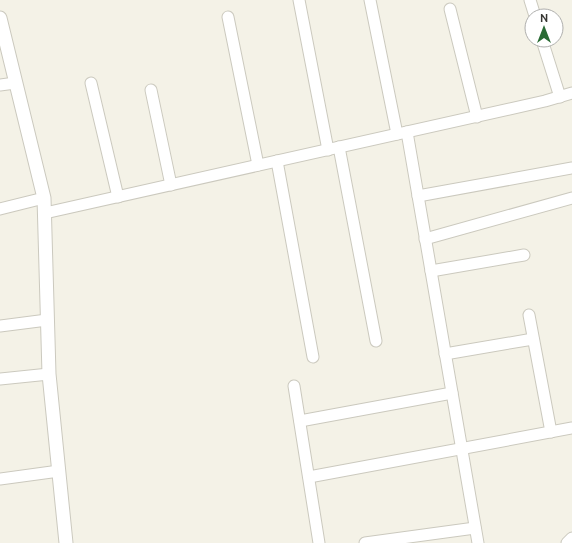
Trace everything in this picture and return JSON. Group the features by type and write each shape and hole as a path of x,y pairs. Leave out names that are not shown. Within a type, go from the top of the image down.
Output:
{"street":[{"path":"299,0 328,150"},
{"path":"370,0 418,196 478,543"},
{"path":"450,9 477,117"},
{"path":"228,17 258,165"},
{"path":"0,18 3,38 44,198 49,374 66,543"},
{"path":"545,48 560,97"},
{"path":"0,85 15,83"},
{"path":"91,83 118,197"},
{"path":"151,90 171,185"},
{"path":"45,213 477,117 572,93"},
{"path":"339,147 376,341"},
{"path":"278,161 313,357"},
{"path":"418,196 572,168"},
{"path":"0,209 44,198"},
{"path":"425,238 572,198"},
{"path":"431,271 524,255"},
{"path":"528,315 551,432"},
{"path":"0,326 47,320"},
{"path":"445,354 533,339"},
{"path":"0,379 49,374"},
{"path":"294,386 319,543"},
{"path":"300,421 452,393"},
{"path":"308,477 572,428"},
{"path":"0,479 59,471"},
{"path":"365,543 475,528"},
{"path":"567,543 572,538"}]}
